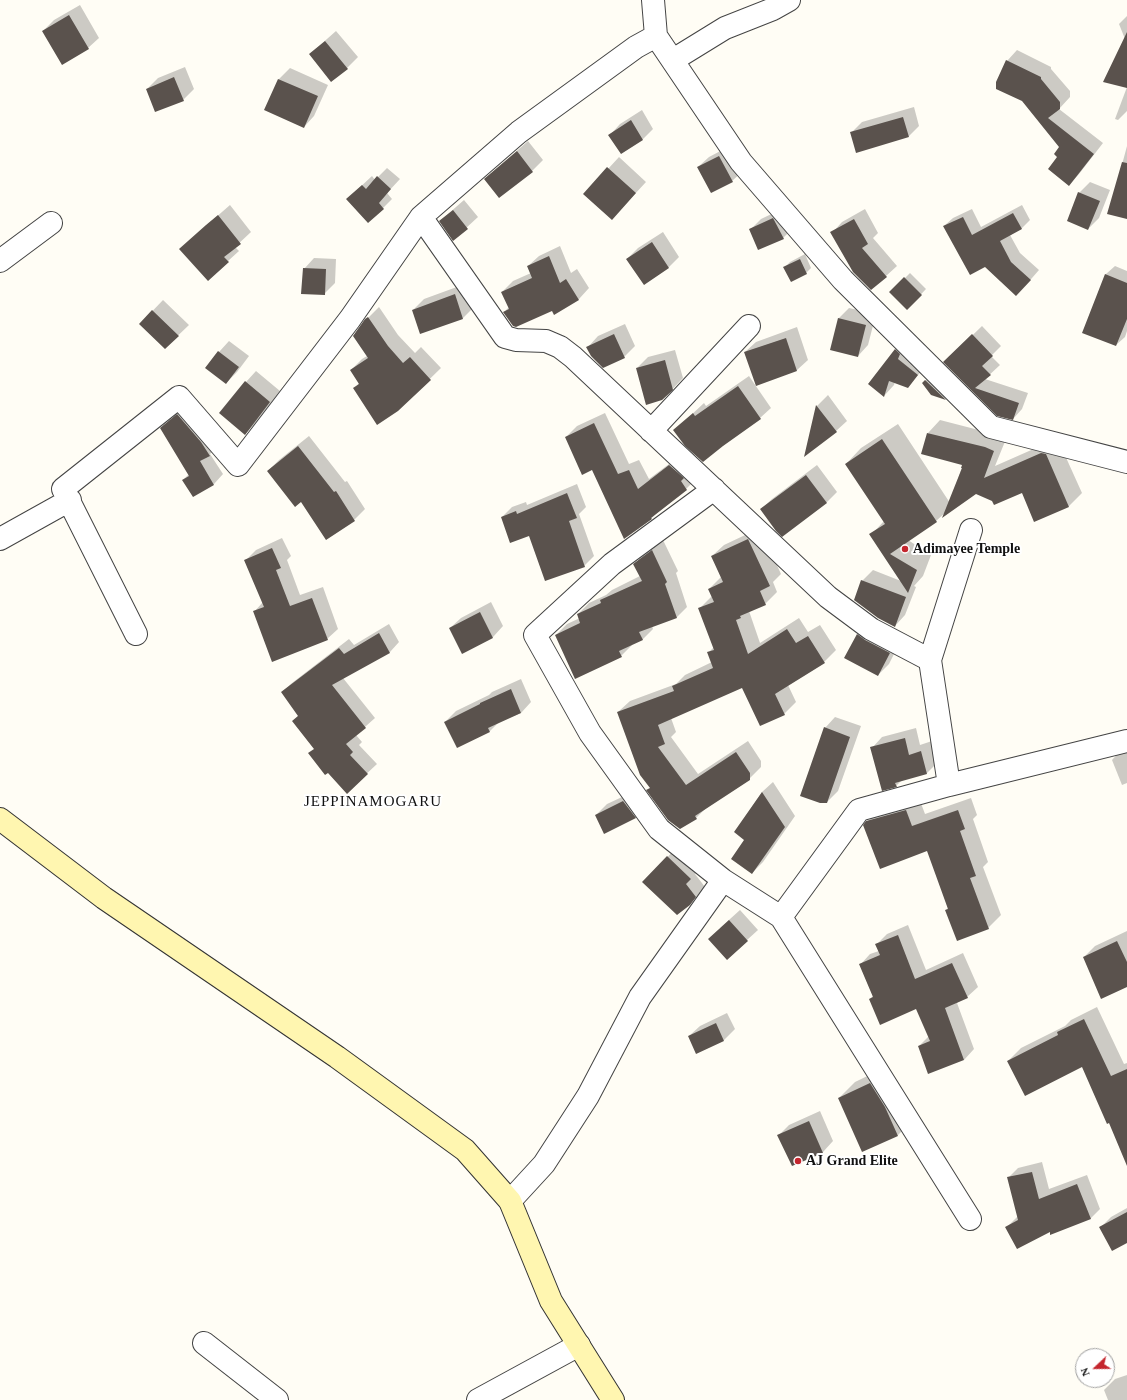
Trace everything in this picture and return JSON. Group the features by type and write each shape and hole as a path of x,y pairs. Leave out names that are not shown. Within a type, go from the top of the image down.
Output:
{"street":[{"path":"653,0 656,36 742,162 843,280 991,427 1127,462"},
{"path":"673,60 725,28 773,9 789,0"},
{"path":"136,634 64,488 179,397 238,465 350,319 421,217 519,132 636,47 656,36"},
{"path":"421,217 505,338 546,341 560,347 579,363 828,597 871,629 930,660"},
{"path":"0,261 51,223"},
{"path":"651,431 749,326"},
{"path":"714,489 612,564 535,635 590,733 659,829 723,880 781,917 970,1219"},
{"path":"0,539 70,500"},
{"path":"949,784 930,660 971,530"},
{"path":"781,917 859,810 949,784 1127,741"},
{"path":"0,819 104,898 337,1057 465,1150 510,1201 551,1301 614,1400"},
{"path":"510,1201 544,1164 588,1096 640,997 723,880"},
{"path":"204,1343 277,1400"},
{"path":"478,1400 579,1345"}],"building":[{"path":"69,15 89,49 62,65 42,31"},
{"path":"1127,32 1127,88 1103,82"},
{"path":"325,41 348,69 331,82 309,54"},
{"path":"1006,60 1041,77 1041,79 1060,102 1060,109 1048,118 1094,154 1069,186 1048,169 1057,157 1054,154 1059,147 1022,101 996,89 996,82"},
{"path":"174,77 184,101 155,112 146,89"},
{"path":"278,79 318,96 304,128 264,110"},
{"path":"903,117 909,137 856,153 850,132"},
{"path":"631,120 643,140 621,154 608,135"},
{"path":"517,151 533,172 499,198 484,179"},
{"path":"719,156 733,182 711,193 697,167"},
{"path":"1122,162 1127,163 1127,219 1107,214"},
{"path":"607,167 636,193 612,220 583,194"},
{"path":"377,176 391,189 379,203 384,209 368,223 346,199 362,185 366,189"},
{"path":"1078,192 1100,201 1088,230 1067,221"},
{"path":"453,210 468,229 453,241 439,221"},
{"path":"1013,213 1022,229 1000,241 1011,262 1031,280 1016,296 985,267 970,275 943,226 963,217 972,235"},
{"path":"218,215 241,244 224,257 229,262 208,281 179,249"},
{"path":"773,218 784,239 758,250 749,229"},
{"path":"854,219 868,244 862,248 887,277 871,290 853,272 830,232"},
{"path":"652,242 669,268 644,285 626,259"},
{"path":"549,256 560,283 566,279 579,300 554,315 552,311 516,327 513,326 503,312 509,309 501,292 532,278 527,266"},
{"path":"800,259 807,274 791,282 783,267"},
{"path":"303,268 326,269 325,295 301,294"},
{"path":"1105,274 1127,283 1127,319 1116,346 1082,333"},
{"path":"904,277 922,295 907,310 889,292"},
{"path":"455,294 463,319 420,334 412,310"},
{"path":"152,310 179,336 165,349 139,324"},
{"path":"368,317 388,346 403,363 410,357 431,380 398,411 377,425 353,388 359,384 350,370 368,358 353,336"},
{"path":"838,318 866,325 858,357 830,350"},
{"path":"614,334 625,358 603,368 591,356 586,347"},
{"path":"972,334 993,356 982,366 991,375 975,388 1019,403 1013,420 997,416 943,362"},
{"path":"786,338 797,371 756,386 744,352"},
{"path":"895,349 900,354 898,359 918,375 908,388 889,381 884,397 868,384"},
{"path":"218,351 239,367 226,384 205,368"},
{"path":"665,360 673,390 662,400 646,405 636,368"},
{"path":"925,380 946,400 931,395 922,383"},
{"path":"245,381 270,402 245,435 219,413"},
{"path":"738,386 761,419 703,462 685,446 673,430 693,413 695,416"},
{"path":"816,405 837,432 804,457"},
{"path":"177,414 201,442 210,456 200,461 214,485 193,497 182,480 189,476 160,428"},
{"path":"594,423 618,474 629,470 638,489 669,465 684,478 681,481 687,490 651,518 652,519 624,539 592,470 582,475 565,437"},
{"path":"927,433 985,447 994,451 984,478 1041,453 1046,454 1069,507 1034,522 1022,493 994,505 992,501 976,494 942,518 962,465 921,454"},
{"path":"882,439 937,522 890,554 917,570 908,593 869,534 885,524 845,464"},
{"path":"298,446 334,492 336,491 355,521 326,540 301,502 295,507 267,471"},
{"path":"806,475 827,503 782,537 760,509"},
{"path":"567,493 577,518 569,521 585,567 545,581 529,536 510,543 501,517 516,511 517,514"},
{"path":"748,539 770,586 760,591 766,605 740,616 741,618 736,620 748,654 787,629 796,643 808,636 825,663 775,694 785,715 760,726 742,688 658,725 665,744 658,747 686,785 736,752 750,773 750,780 695,816 697,819 680,829 668,820 646,790 650,788 640,775 617,712 674,691 672,686 713,668 707,652 714,650 698,608 714,602 708,589 723,582 711,556"},
{"path":"272,548 281,568 276,570 290,606 312,598 328,640 272,662 253,611 264,607 244,560"},
{"path":"652,550 667,582 665,584 677,618 639,632 643,640 619,651 622,657 575,679 555,635 580,623 577,614 601,603 600,600 642,581 633,564"},
{"path":"861,580 906,597 895,627 878,618 854,600"},
{"path":"480,612 493,638 462,654 449,628"},
{"path":"379,633 390,653 332,685 366,728 346,744 353,752 350,755 368,774 347,794 328,773 325,775 308,753 314,749 292,721 298,716 281,692 339,648 344,654"},
{"path":"857,634 865,640 890,653 878,676 844,658"},
{"path":"511,689 521,713 488,728 490,732 457,748 444,722"},
{"path":"824,727 850,737 827,803 820,803 800,796"},
{"path":"905,738 909,755 921,751 927,774 895,783 897,787 882,791 870,747"},
{"path":"762,792 785,827 752,874 731,859 744,840 734,832"},
{"path":"623,801 636,818 604,834 595,815"},
{"path":"906,810 912,826 958,810 965,829 960,831 976,876 970,878 989,929 957,941 945,910 948,909 927,851 880,869 863,825 866,821"},
{"path":"667,856 691,879 686,884 696,897 690,905 677,915 642,882"},
{"path":"729,920 748,941 727,960 708,939"},
{"path":"898,935 915,979 952,963 968,998 945,1008 964,1060 928,1074 918,1046 930,1041 916,1009 880,1025 869,999 873,997 859,964 880,955 875,944"},
{"path":"1117,941 1127,962 1127,987 1101,999 1083,957"},
{"path":"1084,1019 1111,1076 1127,1069 1127,1166 1109,1123 1107,1124 1082,1067 1025,1096 1007,1061 1058,1035 1057,1032"},
{"path":"716,1023 724,1041 696,1054 688,1036"},
{"path":"870,1083 885,1107 898,1136 862,1152 838,1098"},
{"path":"809,1121 823,1153 792,1166 777,1135"},
{"path":"1032,1172 1039,1199 1077,1184 1091,1219 1050,1235 1050,1232 1017,1249 1005,1227 1018,1220 1007,1177"},
{"path":"1127,1212 1127,1243 1112,1251 1099,1227"}],"place":[{"name":"Adimayee Temple","path":"905,549"},
{"name":"AJ Grand Elite","path":"798,1161"}],"district":[{"name":"JEPPINAMOGARU","path":"373,802"}]}
